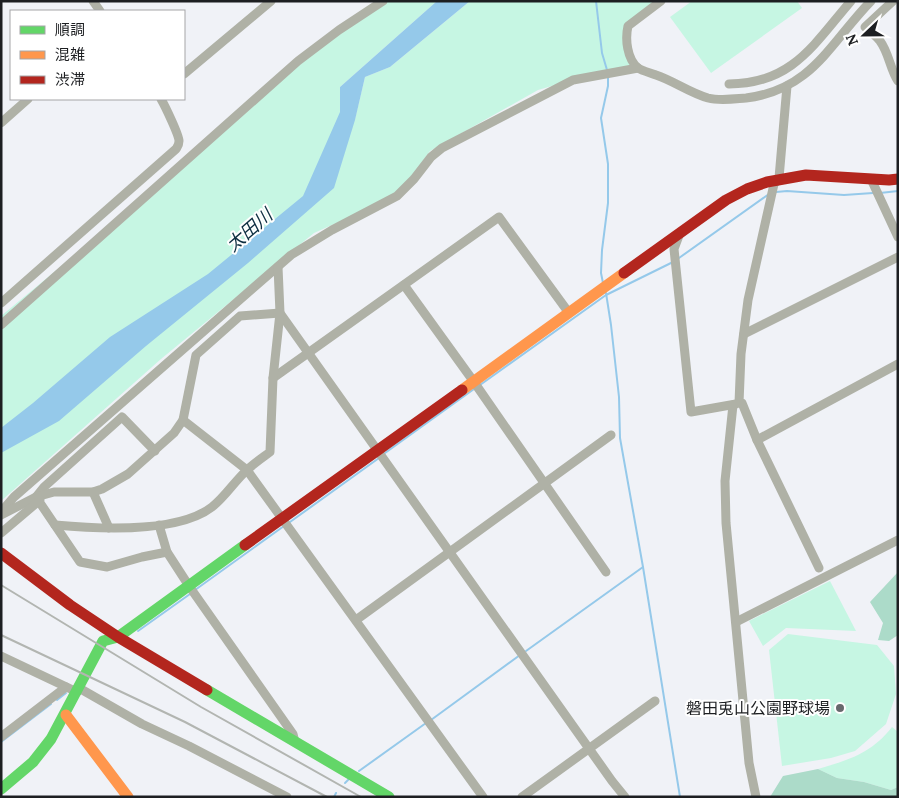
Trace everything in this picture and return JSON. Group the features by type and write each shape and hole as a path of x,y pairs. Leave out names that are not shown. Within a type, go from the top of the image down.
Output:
{"street":[{"path":"185,73 271,1"},
{"path":"1,325 298,61 339,30 383,1"},
{"path":"638,68 627,47 626,34 628,26 661,1"},
{"path":"729,84 745,84 766,79 788,70 802,58 851,1"},
{"path":"1,514 14,497 291,255 332,230 397,196 414,179 431,157 455,140 572,80 638,68 710,98 728,100 753,97 787,86 813,68 832,49 871,1"},
{"path":"894,1 865,27 880,41 892,73 898,81"},
{"path":"756,797 749,763 726,523 725,481 748,300 774,184 779,178 787,86"},
{"path":"1,123 27,100"},
{"path":"1,303 176,149 179,145 179,140 169,113 162,100"},
{"path":"1,789 41,753 66,715 74,689 103,641 118,637 680,233 740,192 779,178 809,174 871,179 898,179"},
{"path":"871,179 898,237"},
{"path":"273,378 499,217 569,313"},
{"path":"680,233 674,248 691,412 742,403 757,440 819,568"},
{"path":"744,334 898,257"},
{"path":"56,525 101,529 159,525 189,519 213,506 247,470 270,452 273,378 280,313 278,267"},
{"path":"404,286 474,382 606,572"},
{"path":"280,313 625,797"},
{"path":"1,514 54,492 93,492 128,474 174,433 183,420 196,355 240,316 280,313"},
{"path":"757,440 898,364"},
{"path":"1,533 38,498 44,487 122,417 155,451"},
{"path":"183,420 247,470 483,797"},
{"path":"356,620 611,435"},
{"path":"93,492 109,528"},
{"path":"38,498 80,562 107,567 167,552"},
{"path":"159,525 167,552 293,734 295,742"},
{"path":"736,622 898,540"},
{"path":"1,553 70,605 118,637 389,797"},
{"path":"97,622 103,641"},
{"path":"1,656 74,689 287,797"},
{"path":"1,737 74,689"},
{"path":"522,797 655,701"},
{"path":"66,715 128,797"}],"green space":[{"path":"386,1 437,1 340,87 355,119 365,77 390,67 470,1 663,1 628,26 630,69 583,77 538,90 430,151 397,196 314,233 161,359 1,501 1,316 169,177 346,25"},
{"path":"692,1 797,1 802,8 711,73 670,17"},
{"path":"898,572 898,635 889,641 878,640 883,623 870,602"},
{"path":"830,581 856,631 786,628 763,646 749,621"},
{"path":"788,634 877,645 894,666 896,694 886,724 855,751 831,758 782,766 769,650"},
{"path":"892,727 898,732 898,787 891,790 864,782 837,778 818,769 849,759 867,750 876,744"},
{"path":"818,769 837,778 864,782 891,790 898,787 898,797 770,797 783,776"}],"water":[{"path":"437,1 470,1 390,67 365,77 355,120 334,188 248,263 146,346 59,421 1,453 1,428 110,337 208,274 303,196 340,112 340,87"}],"waterway":[{"path":"596,1 602,53 607,70"},
{"path":"603,283 601,273 608,203 608,164 601,118 608,86 608,77"},
{"path":"880,193 898,191"},
{"path":"776,192 844,195 873,193"},
{"path":"679,258 769,194"},
{"path":"480,385 606,295 673,262"},
{"path":"606,293 619,397 620,438 680,797"},
{"path":"385,453 474,389"},
{"path":"290,522 379,458"},
{"path":"195,590 284,526"},
{"path":"526,651 643,567"},
{"path":"138,631 190,594"},
{"path":"431,720 520,655"},
{"path":"57,700 66,693"},
{"path":"1,742 51,704"},
{"path":"359,771 426,723"},
{"path":"345,783 349,779"},
{"path":"334,797 336,793"}],"railway":[{"path":"1,585 201,707 361,797"},
{"path":"1,635 185,722 327,797"}],"traffic: fast":[{"path":"1,789 33,762 51,739 103,641 118,637 245,545"},
{"path":"207,690 389,797"}],"traffic: slow":[{"path":"462,390 624,273"},
{"path":"66,715 128,797"}],"traffic: jam":[{"path":"624,273 726,200 747,189 767,182 806,175 898,179"},
{"path":"245,545 462,390"},
{"path":"1,553 70,605 118,637 207,690"}],"place":[{"name":"磐田兎山公園野球場","path":"840,708"}],"water label":[{"name":"太田川","path":"249,230"}]}
